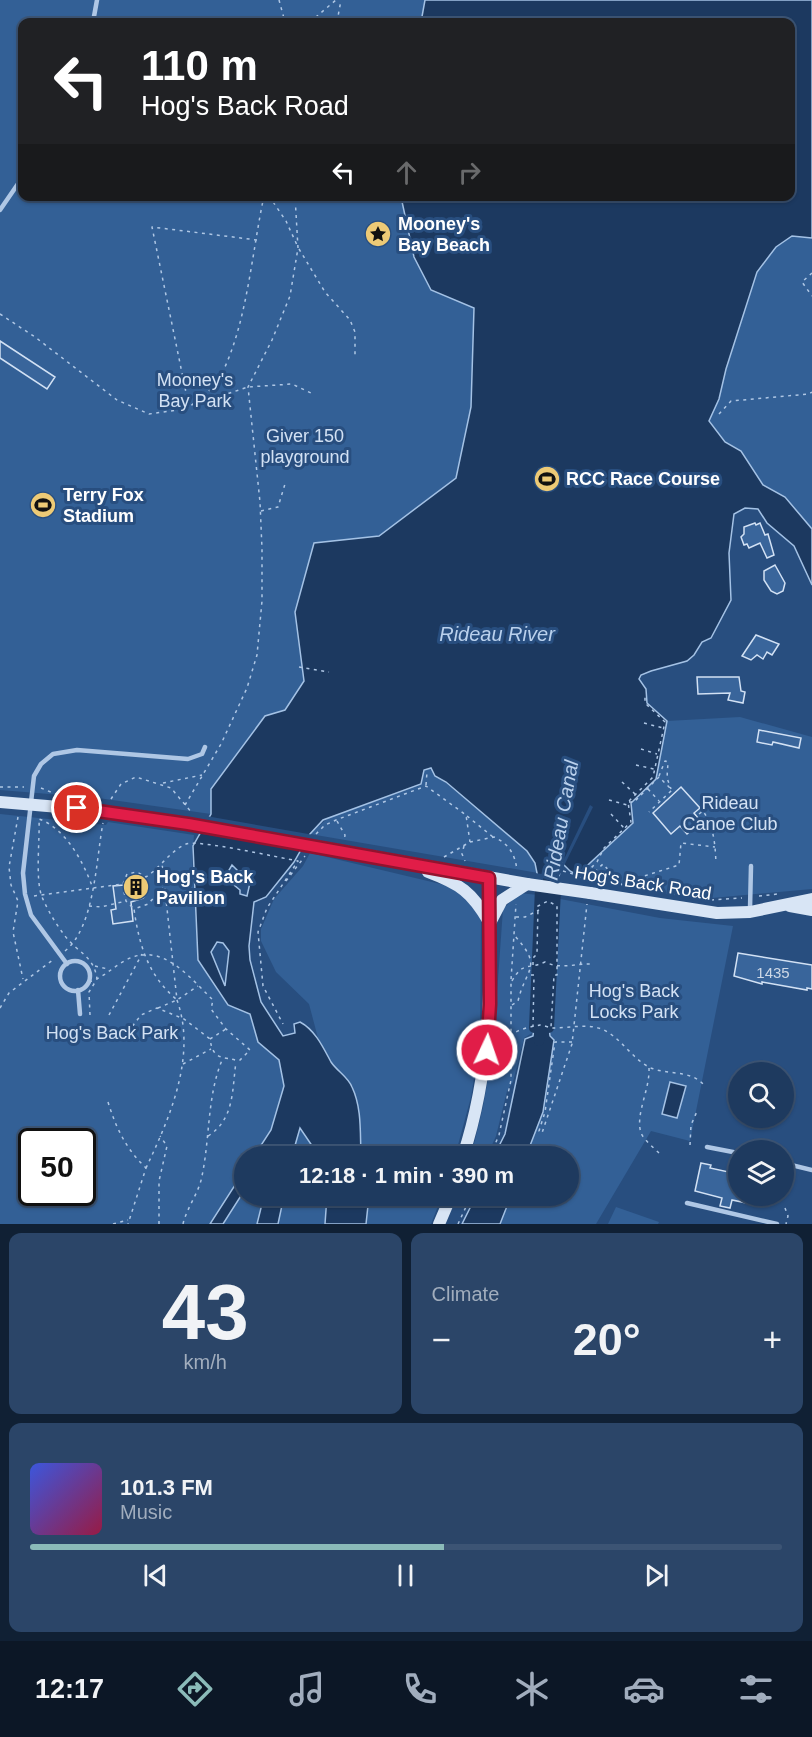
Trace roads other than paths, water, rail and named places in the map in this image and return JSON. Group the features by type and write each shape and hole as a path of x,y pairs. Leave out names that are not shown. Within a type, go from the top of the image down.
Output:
{"main road":[{"name":"Hog's Back Road","path":"0,802 192,820 320,847 527,884 588,898 696,911 750,912 812,899"},
{"path":"395,861 449,880 467,891 476,900 490,923"},
{"path":"466,1146 472,1128 487,1050 489,878"},
{"path":"490,923 506,896 527,884"},
{"name":"Hog's Back Road","path":"783,905 812,910"},
{"path":"439,1224 446,1206"}],"lane":[{"path":"94,18 97,0"},
{"path":"0,210 18,184"},
{"path":"67,964 36,924 25,894 23,866 32,787 34,776 41,764 59,751 77,750 188,759 201,754 206,747"},
{"path":"750,912 751,866"},
{"path":"76,961 85,964 90,972 89,982 78,990 68,989 62,981 61,972 67,964 76,961"},
{"path":"78,990 80,1014"},
{"path":"707,1147 728,1151"},
{"path":"794,1166 812,1170"},
{"path":"687,1203 777,1224"}],"water":[{"name":"Rideau River","path":"425,0 812,0 812,238 792,236 776,247 757,272 726,369 719,399 709,421 725,442 741,451 763,485 785,497 812,529 812,585 794,546 767,523 758,509 745,508 734,514 729,553 731,600 711,638 702,642 687,661 651,671 641,675 639,679 646,689 647,703 667,721 656,779 631,803 633,823 577,875 562,863 556,890 540,888 535,863 527,851 446,782 435,776 431,768 424,770 421,784 323,820 310,834 294,862 266,897 254,902 249,946 250,960 261,1002 283,1036 295,1033 294,1024 300,1022 305,1025 318,1039 333,1065 350,1083 359,1112 361,1146 312,1146 300,1128 295,1146 261,1146 271,1130 284,1086 279,1060 258,1042 250,1014 228,1005 198,960 193,846 211,814 211,789 265,716 285,710 304,681 295,612 314,543 379,536 456,478 471,407 474,308 431,290 414,257 402,201 795,201 795,18 422,18","holes":["232,865 238,871 250,871 252,874 247,896 240,894 229,870","217,942 223,943 229,951 225,986 211,952"]},
{"path":"534,1028 549,1028 550,1036 554,1040 543,1112 530,1146 499,1146 505,1134 525,1039 533,1036"},
{"path":"670,1082 686,1086 677,1118 662,1114"},
{"path":"234,1187 234,1206 223,1224 210,1224"},
{"path":"262,1206 282,1206 278,1224 257,1224"},
{"path":"326,1206 368,1206 366,1224 325,1224"},
{"path":"471,1206 507,1206 500,1224 462,1224"}],"waterway":[{"name":"Rideau Canal","path":"539,1041 542,1025 548,880"},
{"name":"Rideau Canal","path":"540,888 556,890 549,1028 534,1028 540,888"}],"place":[{"name":"Mooney's Bay Beach","path":"378,234"},
{"name":"RCC Race Course","path":"547,479"},
{"name":"Terry Fox Stadium","path":"43,505"},
{"name":"Hog's Back Pavilion","path":"136,887"}],"park label":[{"name":"Mooney's Bay Park","path":"195,390"},
{"name":"Giver 150 playground","path":"305,446"},
{"name":"Rideau Canoe Club","path":"730,813"},
{"name":"Hog's Back Locks Park","path":"634,1001"},
{"name":"Hog's Back Park","path":"112,1033"}]}
